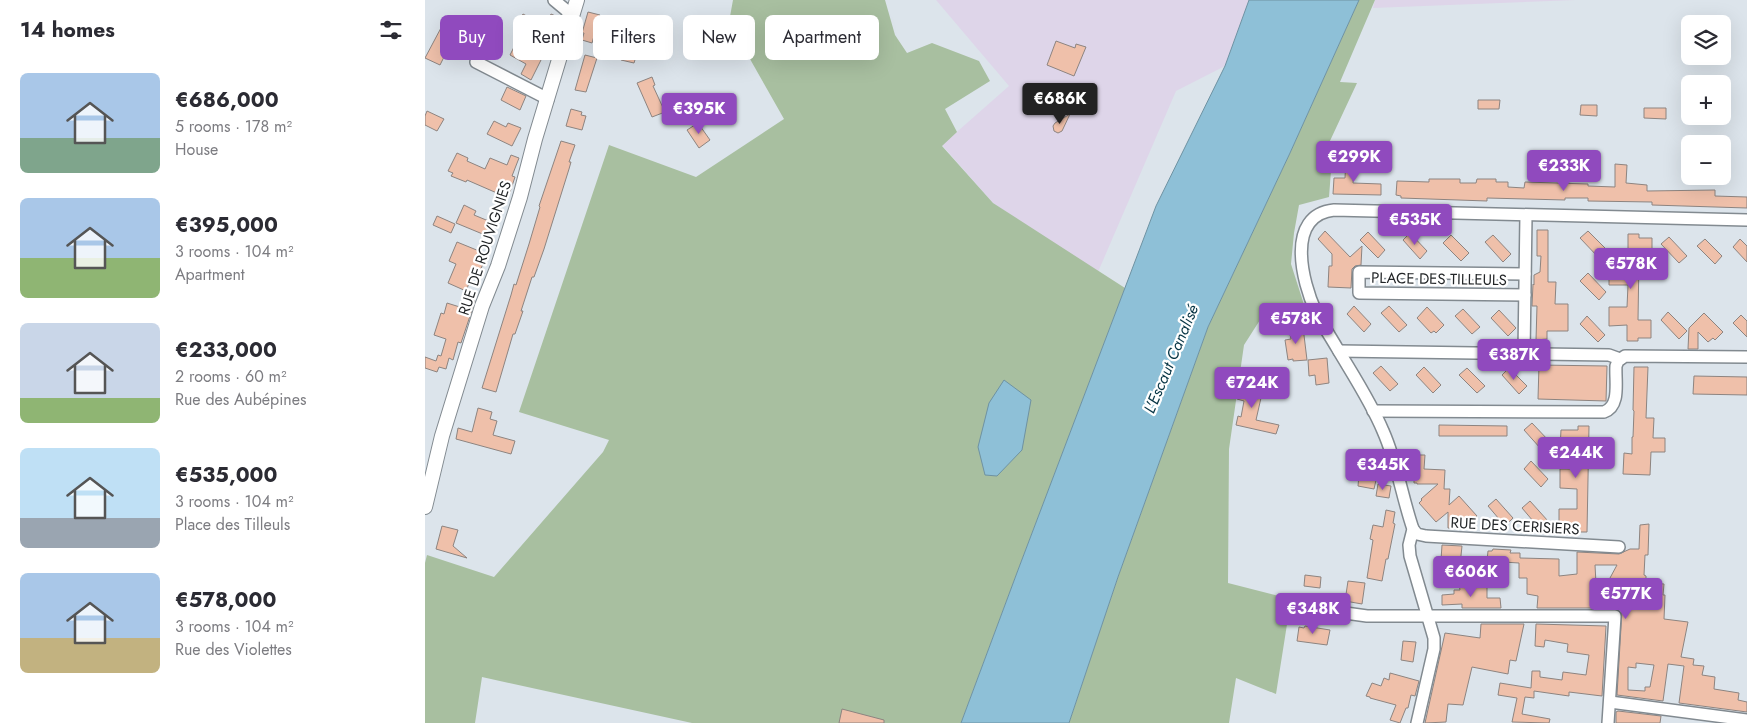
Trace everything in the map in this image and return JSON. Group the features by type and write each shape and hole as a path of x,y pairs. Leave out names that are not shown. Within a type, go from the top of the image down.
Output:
{"street":[{"path":"554,0 568,15"},
{"name":"RUE DE ROUVIGNIES","path":"573,15 577,0"},
{"name":"RUE DE ROUVIGNIES","path":"425,507 445,428 482,306 498,266 560,60"},
{"path":"476,62 548,98"},
{"path":"1417,723 1435,643 1409,550 1413,529 1389,447 1373,411 1316,312 1306,283 1301,242 1304,231 1315,218 1324,212 1334,210 1747,220"},
{"path":"1524,354 1526,215"},
{"name":"PLACE DES TILLEULS","path":"1525,274 1359,272 1359,293 1525,295"},
{"path":"1339,351 1609,354 1620,359"},
{"path":"1373,411 1604,412 1609,410 1614,404 1616,366 1620,359 1628,356 1747,357"},
{"name":"RUE DES CERISIERS","path":"1413,529 1417,534 1426,536 1619,547"},
{"path":"1295,606 1359,615 1429,617 1615,616 1608,723"},
{"path":"1610,702 1747,720"}],"shaded area":[{"path":"936,0 1249,0 1225,66 1176,91 1098,272 993,203 942,145 1009,86"},
{"path":"1375,0 1576,0 1373,8"}],"green space":[{"path":"733,0 885,0 895,35 907,53 932,43 979,61 990,81 945,109 957,132 942,146 993,203 1125,288 961,723 692,723 482,677 475,723 425,723 425,563 427,555 494,577 603,452 609,440 519,412 609,145 696,177 784,119 751,60 755,60 755,15 730,15"},
{"path":"1359,0 1375,0 1340,82 1357,83 1322,158 1332,158 1329,197 1299,205 1294,233 1291,264 1308,317 1267,309 1244,345 1229,449 1228,583 1291,599 1276,694 1236,678 1229,723 1069,723 1118,577 1208,327"}],"water":[{"name":"L'Escaut Canalisé","path":"1249,0 1359,0 1208,327 1118,577 1069,723 961,723 1156,206 1225,66"},
{"path":"1004,380 1031,400 1022,450 997,476 985,475 978,447 989,403"}],"building":[{"path":"588,12 600,15 593,15 592,43 583,40 583,30"},
{"path":"440,30 440,60 442,60 440,65 425,58"},
{"path":"1056,41 1075,48 1076,44 1086,47 1074,76 1047,65"},
{"path":"585,55 593,57 593,60 596,60 586,92 575,90"},
{"path":"519,60 541,60 531,80 521,74 526,64"},
{"path":"621,60 635,60 634,63"},
{"path":"652,77 655,85 653,86 665,112 652,117 637,83"},
{"path":"507,87 526,96 520,110 501,100"},
{"path":"1478,100 1500,100 1499,109 1478,109"},
{"path":"1581,105 1597,105 1597,116 1580,115"},
{"path":"1644,108 1666,108 1666,119 1644,118"},
{"path":"571,109 582,112 581,115 586,116 582,130 566,126"},
{"path":"427,111 444,119 437,131 425,125"},
{"path":"1070,114 1062,131 1058,133 1054,131 1053,126 1055,123"},
{"path":"494,121 506,127 508,123 521,128 512,146 487,134"},
{"path":"698,123 710,140 699,148 687,130"},
{"path":"561,141 575,145 544,249 534,277 532,277 521,311 523,311 515,334 513,334 496,392 482,388 514,284 516,285 539,206"},
{"path":"457,153 468,158 467,161 485,169 490,158 507,165 511,155 519,158 512,176 515,177 510,192 506,197 467,180 466,182 451,176 453,173 448,171"},
{"path":"1346,157 1354,157 1353,183 1381,184 1381,195 1333,194 1334,178 1345,178"},
{"path":"1615,164 1627,165 1626,183 1647,185 1647,191 1715,190 1715,196 1747,197 1747,208 1652,205 1652,202 1588,201 1588,198 1565,198 1565,200 1487,198 1487,201 1401,198 1401,196 1396,195 1397,181 1429,182 1429,179 1460,179 1460,183 1476,183 1477,179 1496,179 1496,182 1508,182 1508,187 1524,188 1525,182 1615,187"},
{"path":"464,205 476,211 474,215 491,222 485,235 456,223"},
{"path":"437,216 455,224 451,233 433,225"},
{"path":"1537,230 1548,230 1548,282 1556,282 1555,304 1568,304 1568,331 1547,331 1547,339 1536,340 1537,306 1532,306 1534,275 1540,272 1541,256 1537,256"},
{"path":"1325,231 1350,257 1362,246 1361,265 1355,266 1352,269 1351,288 1328,287 1329,266 1332,266 1332,254 1318,239"},
{"path":"1588,231 1607,250 1599,258 1580,238"},
{"path":"1368,232 1385,250 1378,258 1360,240"},
{"path":"1410,233 1427,251 1420,259 1403,240"},
{"path":"1628,234 1639,234 1639,238 1652,238 1652,257 1639,257 1638,320 1651,320 1651,338 1638,338 1638,341 1627,341 1627,325 1609,326 1609,307 1627,307 1628,285 1609,285 1609,266 1628,266"},
{"path":"1451,235 1469,253 1461,261 1443,243"},
{"path":"1493,235 1511,254 1503,262 1485,242"},
{"path":"1669,237 1687,256 1679,263 1661,244"},
{"path":"1705,239 1722,256 1715,264 1697,246"},
{"path":"1740,239 1747,246 1747,262 1733,247"},
{"path":"457,242 484,253 480,263 483,264 479,273 474,271 466,291 448,283 456,264 449,261"},
{"path":"1588,273 1606,292 1599,300 1580,281"},
{"path":"468,298 475,301 461,343 458,342 453,360 449,358 446,369 439,367 437,372 425,368 425,357 436,361 438,355 441,356 446,339 434,335 441,313 444,314 447,303 463,308"},
{"path":"1354,306 1371,324 1364,332 1347,314"},
{"path":"1389,306 1407,325 1399,332 1381,313"},
{"path":"1427,307 1444,325 1436,333 1434,331 1431,333 1417,318"},
{"path":"1463,309 1480,327 1472,334 1455,316"},
{"path":"1499,310 1516,328 1508,336 1491,318"},
{"path":"1668,312 1687,331 1679,339 1661,320"},
{"path":"1704,313 1723,332 1715,340 1713,338 1708,342 1698,332 1698,349 1688,349 1689,328"},
{"path":"1741,315 1747,321 1747,337 1733,323"},
{"path":"1587,316 1605,335 1598,342 1580,324"},
{"path":"1303,327 1307,360 1288,360 1285,340 1291,339 1289,329"},
{"path":"1327,358 1329,383 1316,385 1315,375 1309,376 1308,360"},
{"path":"1539,365 1607,366 1606,401 1538,399"},
{"path":"1381,366 1398,384 1390,391 1373,373"},
{"path":"1424,367 1441,385 1433,393 1416,375"},
{"path":"1634,367 1648,367 1646,418 1654,418 1653,438 1665,438 1665,452 1651,452 1650,475 1623,474 1624,453 1632,454"},
{"path":"1467,368 1485,386 1477,393 1459,375"},
{"path":"1509,368 1527,386 1519,394 1502,375"},
{"path":"1694,376 1747,377 1747,395 1693,394"},
{"path":"1239,381 1255,383 1255,388 1263,389 1256,420 1279,425 1276,434 1236,425 1238,416 1241,417 1244,401 1237,399"},
{"path":"478,408 492,412 490,419 497,421 493,435 515,441 511,454 456,439 458,428 472,432"},
{"path":"1532,423 1549,441 1541,449 1524,430"},
{"path":"1439,425 1507,426 1507,436 1439,436"},
{"path":"1578,426 1589,426 1587,532 1576,532 1576,529 1559,528 1559,509 1577,509 1577,489 1560,488 1560,469 1577,469 1578,447 1560,448 1561,430 1578,430"},
{"path":"1414,455 1425,455 1424,469 1445,470 1444,489 1450,489 1449,505 1459,496 1477,516 1462,529 1448,528 1448,512 1436,522 1419,503 1438,484 1417,484 1414,483 1414,479 1408,479 1408,470 1414,470"},
{"path":"1531,461 1548,479 1541,487 1524,469"},
{"path":"1360,463 1379,467 1374,489 1358,486"},
{"path":"1378,484 1391,486 1389,498 1376,496"},
{"path":"1496,499 1513,518 1505,526 1488,506"},
{"path":"1530,501 1548,521 1539,528 1522,508"},
{"path":"1386,510 1395,512 1393,523 1395,524 1382,581 1367,578 1373,540 1370,539 1373,525 1383,527"},
{"path":"1649,524 1648,555 1645,555 1644,575 1646,576 1646,581 1650,583 1664,584 1664,619 1688,622 1681,657 1694,659 1693,665 1704,666 1702,675 1715,677 1714,689 1739,693 1738,700 1747,702 1747,712 1679,703 1684,666 1668,664 1663,701 1617,695 1622,610 1615,608 1537,608 1538,596 1527,594 1527,578 1519,578 1519,563 1487,561 1488,551 1493,549 1511,550 1510,553 1520,553 1520,558 1559,559 1559,576 1577,574 1577,552 1619,554 1630,549 1639,549 1640,525","holes":["1595,565 1617,565 1597,602","1636,663 1654,665 1650,687 1645,687 1645,691 1628,690 1628,667 1636,668"]},
{"path":"442,526 458,530 453,546 467,558 436,549"},
{"path":"1442,545 1462,546 1460,565 1443,564 1444,560 1441,560"},
{"path":"1305,575 1321,577 1320,588 1304,586"},
{"path":"1348,581 1365,583 1362,604 1345,601"},
{"path":"1459,584 1468,584 1468,587 1487,587 1487,598 1500,598 1501,608 1462,608 1462,604 1442,605 1442,595 1454,594 1454,590 1460,590"},
{"path":"1481,624 1524,624 1516,661 1510,660 1508,674 1472,667 1463,705 1448,704 1446,722 1425,723 1445,633 1480,638"},
{"path":"1536,624 1606,626 1602,696 1569,692 1569,696 1534,691 1534,698 1525,697 1522,714 1550,719 1549,723 1512,722 1517,698 1498,695 1500,683 1531,688 1532,671 1540,671 1540,677 1562,680 1563,672 1586,675 1589,655 1567,652 1568,644 1545,640 1544,647 1535,646"},
{"path":"1305,626 1330,630 1327,645 1297,641 1299,627 1304,628"},
{"path":"1403,641 1416,642 1413,662 1401,660"},
{"path":"1390,673 1419,681 1415,696 1411,695 1408,708 1406,708 1400,723 1390,720 1396,705 1366,696 1372,683 1381,686 1384,678 1389,680"},
{"path":"842,709 884,720 884,723 839,723"},
{"path":"1616,712 1661,716 1660,723 1616,723"}]}
